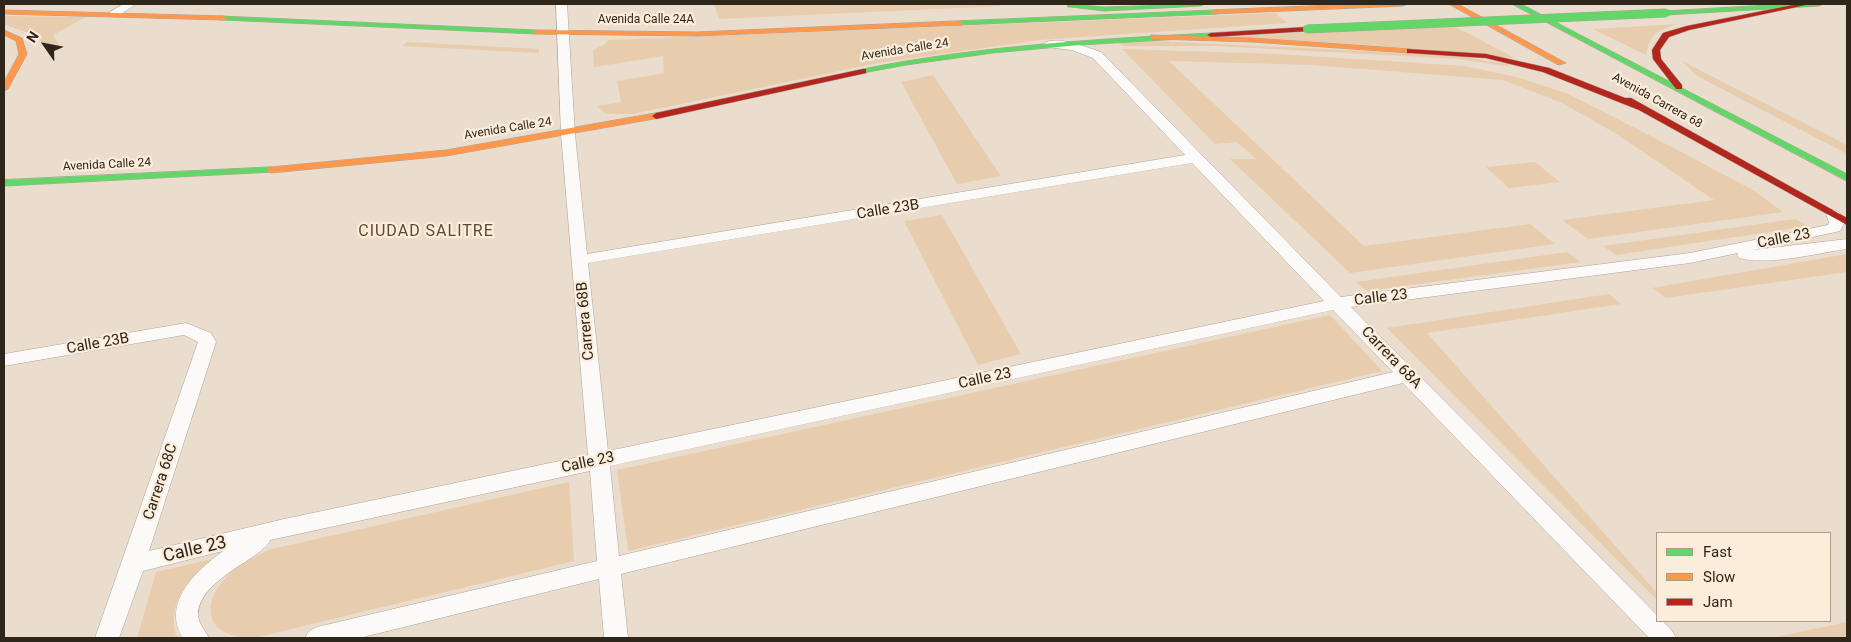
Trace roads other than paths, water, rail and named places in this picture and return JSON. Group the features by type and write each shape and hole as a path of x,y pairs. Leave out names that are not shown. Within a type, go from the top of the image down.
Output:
{"main road":[{"path":"1071,4 1104,9 1202,4"},
{"path":"1071,4 1098,16"},
{"path":"1114,15 1202,4"},
{"name":"Avenida Calle 24A","path":"4,12 297,20 565,34 696,34 1403,4"},
{"name":"Avenida Carrera 68","path":"1453,4 1841,218"},
{"name":"Avenida Carrera 68","path":"1516,4 1847,178"},
{"name":"Avenida Calle 24","path":"4,183 161,176 366,161 446,153 568,134 894,64 1046,44 1819,4"},
{"path":"1685,94 1667,75 1657,59 1656,50 1666,35 1687,28 1802,5"},
{"path":"1010,20 1021,10"},
{"path":"4,32 19,40 23,54 4,89"},
{"path":"1154,37 1252,40 1479,55 1546,70 1644,109"},
{"path":"1818,163 1847,173"},
{"path":"4,191 43,182"}],"street":[{"path":"114,14 130,4"},
{"name":"Carrera 68B","path":"561,4 565,34 568,134 616,638"},
{"path":"1097,55 1106,43 1115,39"},
{"name":"Carrera 68A","path":"1046,44 1069,46 1097,55 1195,158 1339,303 1664,638"},
{"name":"Calle 23B","path":"580,260 1195,158"},
{"name":"Calle 23","path":"134,564 284,528 1339,303 1690,258 1827,230 1834,228 1841,218"},
{"name":"Calle 23","path":"1690,258 1775,254 1847,244"},
{"name":"Calle 23B","path":"4,360 173,331 193,331"},
{"name":"Carrera 68C","path":"107,638 134,564 207,342 205,337 193,331"},
{"path":"317,638 609,566 1055,462 1408,375"},
{"name":"Calle 23","path":"197,638 188,624 188,612 192,599 209,574 240,550 284,528"}],"district":[{"name":"CIUDAD SALITRE","path":"426,232"}]}
